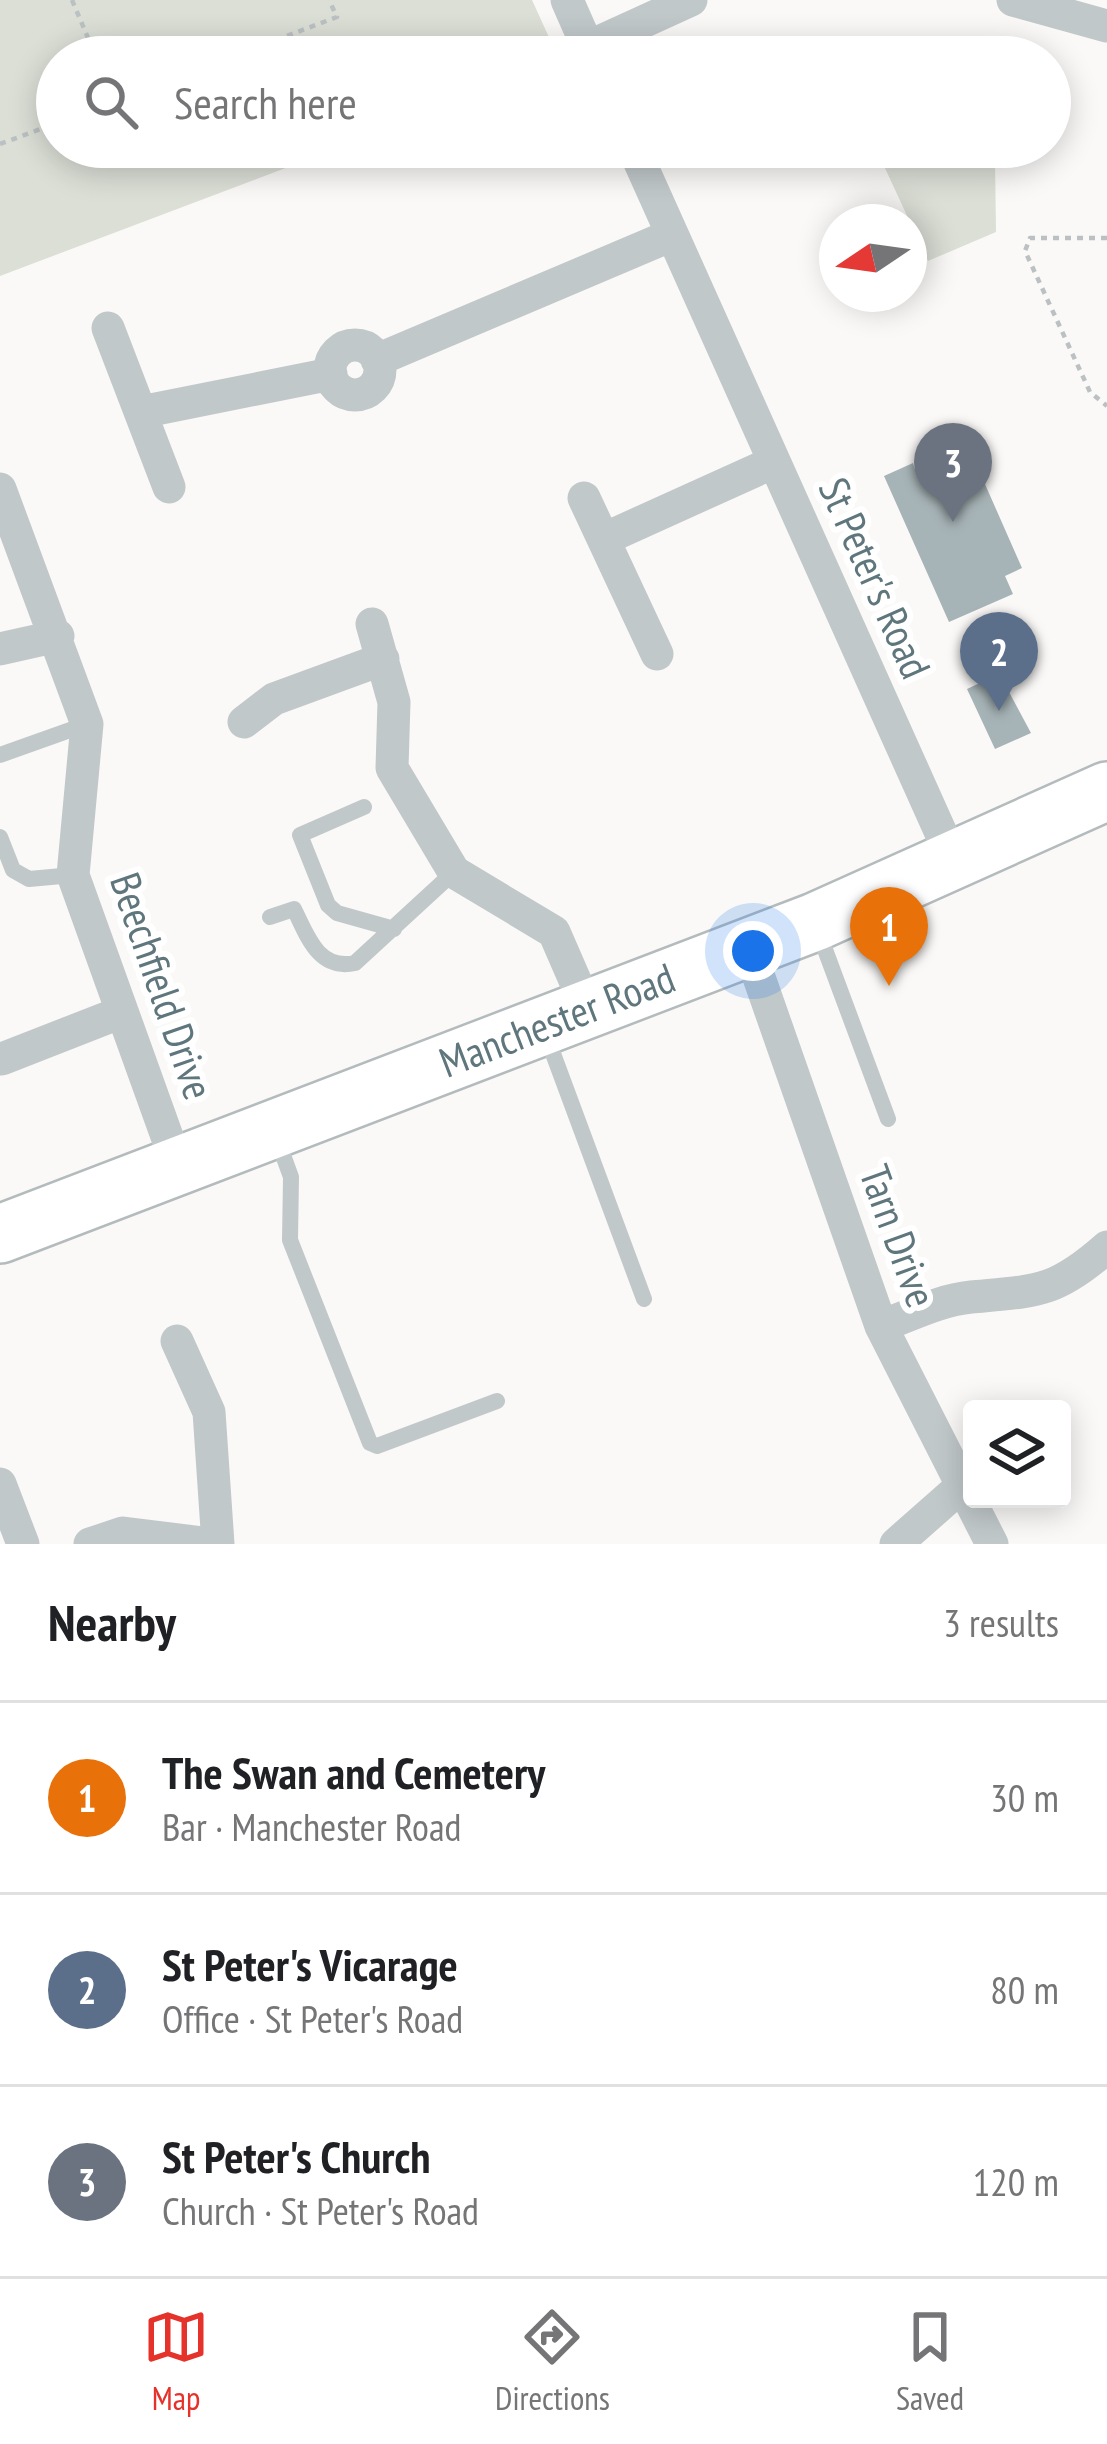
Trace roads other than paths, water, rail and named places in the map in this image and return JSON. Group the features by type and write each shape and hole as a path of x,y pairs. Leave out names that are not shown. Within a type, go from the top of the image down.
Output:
{"highway":[{"name":"Manchester Road","path":"0,1234 815,922 1107,791"}],"street":[{"path":"567,0 583,36"},
{"path":"621,36 691,0"},
{"path":"1013,0 1107,26"},
{"name":"St Peter's Road","path":"642,168 954,862"},
{"path":"141,412 331,374 335,355 348,346 363,346 377,359 672,235"},
{"path":"108,328 169,488"},
{"name":"St Peter's Road","path":"604,539 774,462"},
{"name":"Beechfield Drive","path":"0,489 87,724 73,875 178,1167"},
{"path":"584,498 657,654"},
{"path":"372,624 394,702 392,768 454,872 554,932 564,1017"},
{"path":"0,649 58,636"},
{"path":"244,722 274,699 383,659"},
{"name":"Tarn Drive","path":"748,946 880,1326 913,1397 963,1482"},
{"path":"2,1059 122,1012"},
{"path":"880,1326 947,1302 1040,1292 1069,1280 1107,1247"},
{"path":"91,1544 123,1533 214,1544 209,1412 178,1341"},
{"path":"0,1484 23,1544"},
{"path":"896,1544 963,1485"},
{"name":"Tarn Drive","path":"975,1508 992,1544"}],"lane":[{"path":"0,755 87,724"},
{"path":"364,807 300,835 328,905 337,913 394,929"},
{"path":"0,837 13,870 29,878 73,875"},
{"path":"270,916 294,909 309,943 344,965 368,956 454,872"},
{"path":"815,922 888,1119"},
{"path":"564,1017 644,1299"},
{"path":"274,1130 291,1177 290,1240 370,1443 377,1446 496,1401"}],"place":[{"name":"St Peter's Church","path":"953,522"},
{"name":"St Peter's Vicarage","path":"999,711"},
{"name":"The Swan and Cemetery","path":"889,986"}]}
